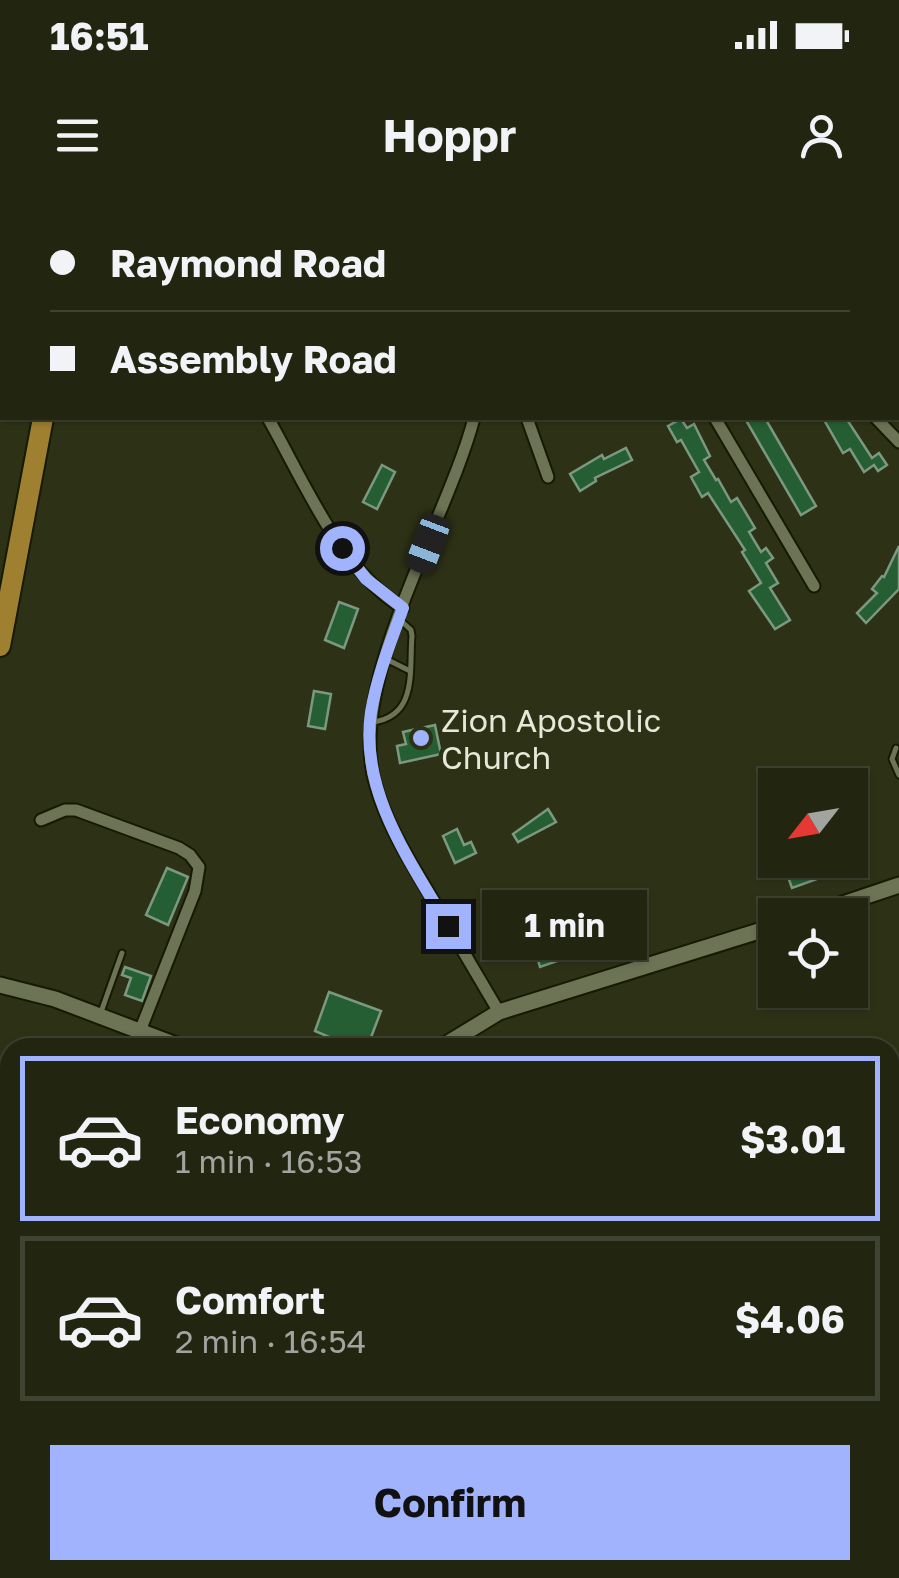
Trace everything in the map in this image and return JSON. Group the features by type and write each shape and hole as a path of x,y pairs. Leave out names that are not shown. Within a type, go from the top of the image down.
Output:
{"highway":[{"path":"0,646 44,420"}],"street":[{"path":"269,420 354,564 401,613"},
{"path":"473,420 386,658 370,722 371,766 389,820 499,1012"},
{"path":"528,420 548,477"},
{"path":"717,420 814,586"},
{"path":"878,420 899,442"},
{"path":"41,820 76,810 179,848 200,867 195,891 140,1030"},
{"path":"860,898 899,885"},
{"path":"456,1038 499,1012 758,931"},
{"path":"0,985 100,1015 160,1038"}],"lane":[{"path":"370,722 396,716 402,707 412,636 401,613"},
{"path":"386,658 410,671"},
{"path":"896,748 892,759 899,774"},
{"path":"100,1015 122,952"}],"building":[{"path":"679,420 687,428 694,424 710,456 704,460 731,502 737,498 755,528 749,532 761,552 766,548 773,558 766,563 778,583 770,588 790,620 775,629 749,591 761,583 742,552 745,550 708,493 702,497 691,477 699,472 668,426"},
{"path":"766,420 816,506 801,515 747,422"},
{"path":"824,420 847,420 872,458 879,453 887,465 878,471 874,465 864,472 850,449 843,453"},
{"path":"626,448 632,460 595,478 580,491 570,474 602,455 604,459"},
{"path":"382,465 395,472 377,509 363,502"},
{"path":"899,546 899,589 866,623 857,613 877,593 872,589 884,577"},
{"path":"339,602 358,609 344,648 325,640"},
{"path":"314,691 331,694 325,729 308,726"},
{"name":"Zion Apostolic Church","path":"435,725 441,754 400,763 397,746 406,744 403,732"},
{"path":"548,809 556,822 518,842 513,834"},
{"path":"457,829 464,845 471,842 476,853 455,863 443,836"},
{"path":"167,868 188,877 168,925 146,915"},
{"path":"788,878 820,878 792,888"},
{"path":"582,922 592,949 540,967 537,957 532,959 530,940"},
{"path":"125,967 151,976 142,1001 125,995 131,978 122,975"},
{"path":"329,992 381,1011 371,1038 331,1038 315,1031"}],"place":[{"name":"Zion Apostolic Church","path":"421,738"}],"route":[{"path":"342,548 366,579 403,608 371,712 371,766 389,820 448,926"}]}
